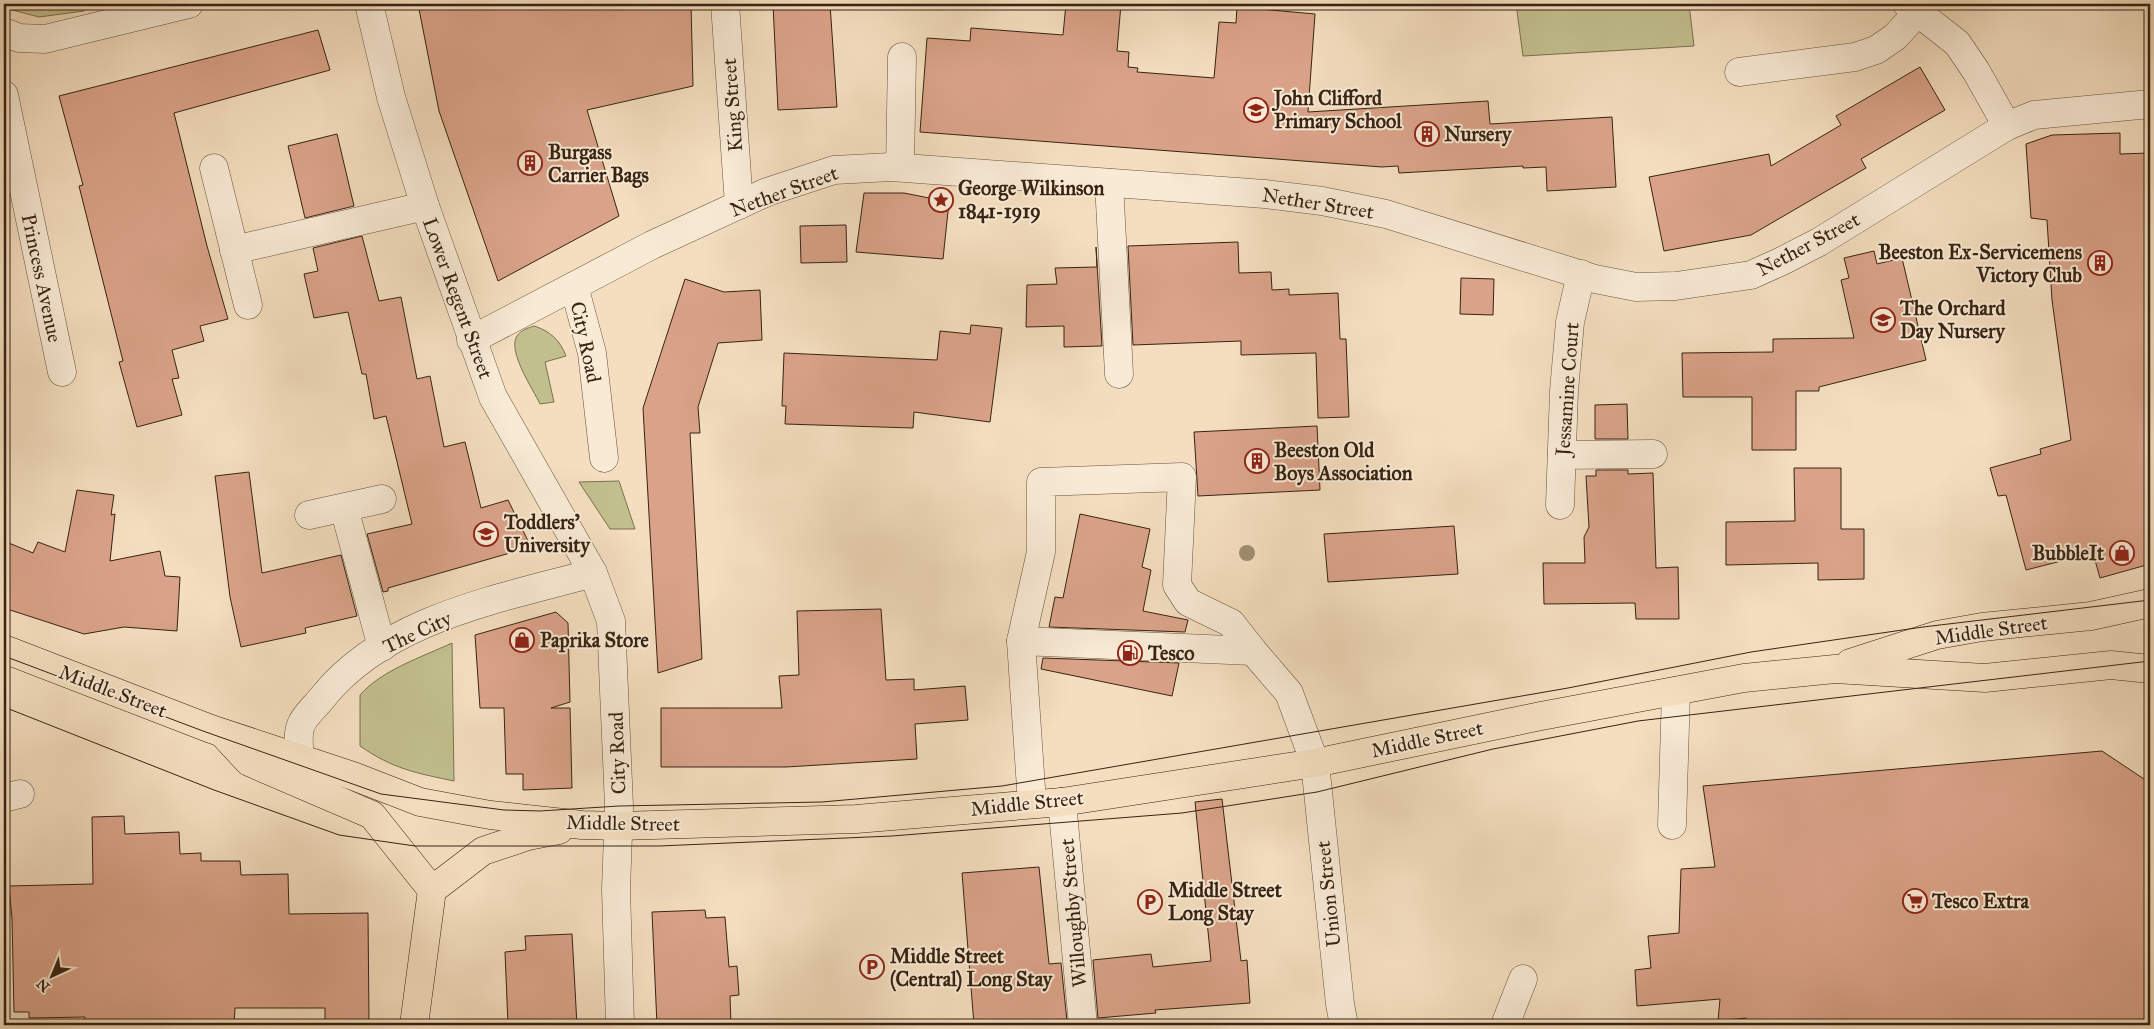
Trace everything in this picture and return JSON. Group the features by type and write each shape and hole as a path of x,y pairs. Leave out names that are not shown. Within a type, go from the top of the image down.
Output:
{"main road":[{"name":"Middle Street","path":"1835,668 1937,635 2090,616 2150,603"},
{"name":"Middle Street","path":"4,649 222,732 420,802 490,815 619,826 856,819 1062,802 1315,762 1541,716 1744,678 1835,668 1986,678 2111,665 2150,652"},
{"name":"Middle Street","path":"2111,665 2150,670"},
{"name":"Middle Street","path":"222,732 249,762 372,815 402,855 432,890"},
{"path":"414,1025 432,890 483,851 528,836 582,824"}],"street":[{"path":"4,32 19,38 45,39 121,12 189,4"},
{"name":"Lower Regent Street","path":"369,4 391,97 425,206 471,340 493,397 593,573"},
{"name":"King Street","path":"725,4 739,206"},
{"path":"1739,72 1854,56 1876,50 1895,37 1912,8 1957,43 1976,71 2007,126"},
{"path":"900,167 902,57"},
{"name":"Princess Avenue","path":"4,95 62,372"},
{"name":"Nether Street","path":"471,340 652,245 767,192 834,170 861,167 900,167 1265,194 1322,201 1386,214 1581,274 1636,287 1676,286 1750,275 1819,242 2007,126 2034,116 2150,104"},
{"path":"214,168 248,305"},
{"path":"1109,183 1119,374"},
{"path":"234,250 425,206"},
{"name":"Jessamine Court","path":"1560,506 1564,391 1570,322 1581,274"},
{"name":"City Road","path":"574,286 592,353 604,458"},
{"path":"1562,455 1653,454"},
{"name":"Union Street","path":"1020,641 1041,552 1041,482 1182,477 1177,585 1188,602 1231,623 1289,693 1315,762 1340,1004 1344,1025"},
{"path":"309,515 382,499"},
{"path":"344,508 382,647"},
{"name":"City Road","path":"593,573 610,621 619,826 616,889 620,1025"},
{"name":"The City","path":"300,759 301,724 338,678 360,660 400,636 467,608 593,573"},
{"path":"1032,803 1020,641 1253,651"},
{"path":"1672,826 1676,691"},
{"name":"Willoughby Street","path":"1062,802 1083,1025"},
{"path":"1505,1025 1523,979"}],"shaded area":[{"path":"4,4 82,4 84,11 39,17 5,8"},
{"path":"1516,4 1689,4 1694,46 1523,56"},
{"path":"534,326 554,337 561,345 566,356 545,362 554,402 540,404 522,370 515,351 517,336 527,328"},
{"path":"619,481 635,529 610,529 579,482"},
{"path":"452,643 454,781 394,765 360,746 360,695 379,678 391,671"}],"building":[{"name":"Burgass Carrier Bags","path":"418,4 691,4 693,86 587,110 619,216 498,281 439,111"},
{"path":"773,4 830,4 837,107 778,110"},
{"path":"1066,4 1121,4 1117,51 1129,52 1128,67 1138,68 1137,72 1214,78 1219,22 1236,23 1237,7 1315,14 1308,112 1488,101 1490,124 1612,117 1616,187 1547,191 1546,167 1523,168 1523,166 1399,173 1398,166 1382,167 920,132 927,38 970,41 971,28 1063,35"},
{"path":"318,30 330,70 174,113 207,246 228,319 200,326 204,341 172,350 179,378 172,379 182,415 137,427 119,362 123,361 79,186 83,185 59,96"},
{"path":"1920,67 1945,110 1861,159 1866,168 1751,235 1664,251 1649,177 1769,154 1771,166 1841,125 1836,116"},
{"path":"2120,133 2120,154 2150,153 2150,564 2100,578 2093,553 2026,570 2006,495 1998,496 1990,468 2041,454 2040,449 2071,440 2052,300 2047,220 2031,218 2026,144 2052,135"},
{"path":"337,134 354,206 305,218 288,146"},
{"path":"864,193 904,193 949,202 943,259 856,252"},
{"path":"846,225 847,262 801,263 800,226"},
{"path":"362,236 379,301 401,297 417,379 430,376 444,447 465,442 481,508 508,500 531,547 388,588 388,591 383,592 367,534 412,524 386,416 374,419 366,374 362,374 348,312 314,318 304,274 318,271 313,248"},
{"path":"1238,242 1239,273 1271,272 1272,290 1289,289 1289,295 1338,293 1340,339 1346,339 1349,417 1318,418 1316,353 1241,355 1241,341 1133,345 1128,246"},
{"path":"1096,247 1102,346 1064,347 1064,326 1026,327 1027,285 1057,284 1055,268 1097,267"},
{"path":"1874,251 1877,264 1902,258 1926,360 1819,387 1819,391 1796,391 1796,450 1752,450 1752,397 1683,397 1682,353 1773,352 1773,339 1854,338 1841,280 1849,278 1844,258"},
{"path":"1461,278 1494,279 1493,315 1460,314"},
{"path":"685,279 724,292 760,290 762,340 718,343 698,407 700,433 690,433 702,659 658,673 643,408"},
{"path":"971,325 1002,328 990,422 914,412 913,428 785,424 786,406 782,406 784,353 937,360 940,331 970,334"},
{"path":"1627,404 1628,439 1595,439 1595,405"},
{"name":"Beeston Old Boys Association","path":"1317,426 1320,490 1198,496 1194,432"},
{"path":"1794,468 1841,468 1841,529 1864,529 1864,579 1818,580 1818,563 1726,565 1726,522 1795,521"},
{"path":"1596,470 1628,470 1628,474 1653,473 1656,568 1678,567 1679,619 1636,619 1635,603 1544,604 1543,563 1585,563 1584,537 1589,527 1586,476 1596,476"},
{"path":"249,472 262,573 341,555 357,616 305,628 306,633 241,647 230,597 215,476"},
{"path":"77,490 114,495 111,515 115,514 110,561 160,551 165,576 180,577 177,631 124,627 84,634 4,608 4,541 33,553 38,542 65,552"},
{"path":"1080,514 1150,529 1142,567 1151,570 1143,611 1188,620 1185,632 1049,627 1055,597 1063,598"},
{"path":"1454,526 1458,574 1328,582 1324,534"},
{"path":"881,609 886,680 914,679 914,690 965,686 968,720 915,724 917,759 786,767 661,767 661,708 782,708 779,676 799,675 797,611"},
{"path":"556,612 568,623 570,702 551,708 570,708 572,788 523,790 523,774 506,774 504,708 480,708 475,635"},
{"path":"1043,658 1179,663 1172,696 1041,669"},
{"name":"Tesco Extra","path":"2102,751 2150,783 2150,1025 1748,1025 1746,1018 1718,1021 1720,999 1637,1006 1635,970 1651,968 1648,936 1679,933 1681,869 1715,867 1703,786"},
{"path":"1222,799 1241,961 1247,960 1250,1003 1155,1010 1156,1013 1098,1018 1093,960 1151,954 1153,967 1211,961 1195,802"},
{"path":"124,816 125,834 179,832 180,854 201,853 201,861 240,861 241,875 288,874 289,914 368,913 369,1021 363,1021 363,1025 325,1025 325,1008 235,1008 234,1025 85,1025 85,1017 29,1018 29,1012 14,1012 12,919 9,886 93,884 92,817"},
{"path":"1039,867 1049,964 1061,963 1067,1021 1052,1022 1052,1025 974,1025 962,873"},
{"path":"705,910 706,918 725,917 729,967 737,966 739,995 730,996 731,1025 657,1025 652,912"},
{"path":"572,934 577,1025 508,1025 505,952 526,950 525,936"}],"tram line":[{"path":"4,656 203,731 381,794 504,810 540,811 619,806 822,802 1002,786 1568,688 1751,652 1923,627 2150,600"},
{"path":"4,707 214,790 339,835 415,846 659,846 892,836 1182,813 1317,792 1493,749 1638,721 2150,661"}],"place":[{"name":"John Clifford Primary School","path":"1256,110"},
{"name":"Nursery","path":"1427,134"},
{"name":"Burgass Carrier Bags","path":"530,163"},
{"name":"George Wilkinson 1841-1919","path":"941,200"},
{"name":"Beeston Ex-Servicemens Victory Club","path":"2100,263"},
{"name":"The Orchard Day Nursery","path":"1883,320"},
{"name":"Beeston Old Boys Association","path":"1257,461"},
{"name":"Toddlers' University","path":"486,534"},
{"name":"BubbleIt","path":"2122,553"},
{"name":"Paprika Store","path":"522,640"},
{"name":"Tesco","path":"1130,653"},
{"name":"Tesco Extra","path":"1915,901"},
{"name":"Middle Street Long Stay","path":"1150,902"},
{"name":"Middle Street (Central) Long Stay","path":"872,967"}]}
